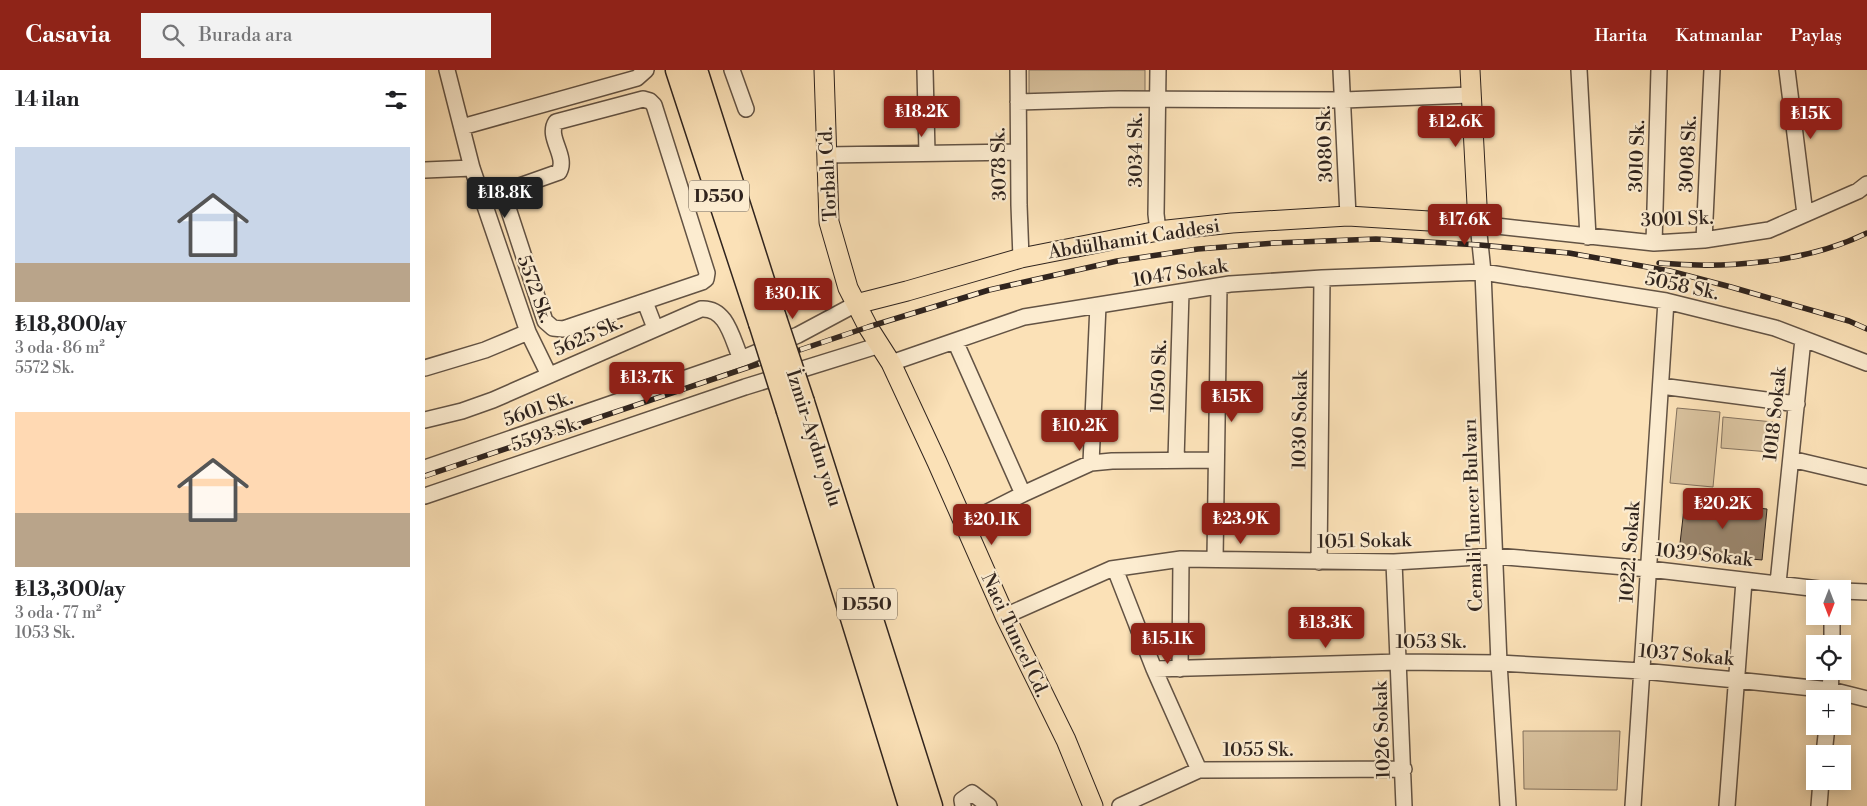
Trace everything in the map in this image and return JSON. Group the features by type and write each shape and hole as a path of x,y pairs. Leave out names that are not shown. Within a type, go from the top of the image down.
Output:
{"highway":[{"name":"D550","path":"677,70 768,320"},
{"name":"İzmir-Aydın yolu","path":"696,70 910,806"},
{"name":"İzmir-Aydın yolu","path":"795,407 931,806"}],"main road":[{"name":"Torbalı Cd.","path":"824,70 829,222 849,288 856,304"},
{"path":"1470,70 1478,224"},
{"name":"Abdülhamit Caddesi","path":"856,304 1021,258 1158,230 1232,223 1347,216 1478,224"},
{"name":"Naci Tuncel Cd.","path":"856,304 891,363 1005,616 1066,740 1093,806"}],"street":[{"name":"5572 Sk.","path":"447,70 472,168 528,332 549,375"},
{"path":"462,126 637,78 645,70"},
{"path":"732,70 747,109"},
{"path":"925,70 927,153"},
{"name":"3078 Sk.","path":"1017,70 1021,258"},
{"name":"3034 Sk.","path":"1158,70 1156,214 1158,230"},
{"name":"3080 Sk.","path":"1341,70 1344,100 1347,216"},
{"path":"1579,70 1588,237"},
{"name":"3010 Sk.","path":"1653,242 1659,70"},
{"name":"3008 Sk.","path":"1705,240 1712,70"},
{"path":"1787,70 1805,214"},
{"path":"1018,102 1119,99 1344,100 1470,95"},
{"path":"643,99 650,101 654,105 707,276 702,282 645,302 563,329 558,330 548,325 545,321 505,199 506,194 511,190 559,172 562,163 553,132 556,122 643,99"},
{"path":"827,155 1018,152"},
{"path":"425,170 472,168"},
{"name":"3001 Sk.","path":"1478,224 1588,237 1653,242 1705,240 1769,230 1857,191 1867,184"},
{"name":"Cemali Tuncer Bulvarı","path":"1478,224 1483,272 1499,663 1509,805"},
{"name":"1047 Sokak","path":"891,363 1024,317 1219,286 1322,278 1483,272"},
{"name":"5058 Sk.","path":"1483,272 1666,301 1775,328 1867,363"},
{"name":"1030 Sokak","path":"1319,562 1322,278"},
{"path":"1215,559 1219,286"},
{"name":"1050 Sk.","path":"1176,460 1181,292"},
{"name":"1022. Sokak","path":"1633,806 1666,301"},
{"path":"645,302 655,328"},
{"name":"5601 Sk.","path":"425,468 741,359 798,335 856,304"},
{"path":"1091,463 1098,305"},
{"name":"5625 Sk.","path":"425,420 461,411 493,400 695,311 713,310 723,316 741,359"},
{"path":"425,368 478,353 528,332"},
{"name":"1018 Sokak","path":"1778,583 1803,338"},
{"path":"955,341 1023,494"},
{"name":"5593 Sk.","path":"425,496 745,387 879,345"},
{"path":"1661,386 1797,404"},
{"path":"1791,459 1867,478"},
{"path":"964,524 1091,463 1216,460"},
{"name":"1051 Sokak","path":"1005,616 1115,569 1181,559 1394,562 1495,556"},
{"name":"1039 Sokak","path":"1495,556 1649,569 1806,587"},
{"path":"1180,668 1181,559"},
{"name":"1026 Sokak","path":"1394,562 1405,806"},
{"path":"1115,569 1154,669 1199,770"},
{"path":"1727,806 1744,580"},
{"path":"1851,591 1867,592"},
{"name":"1053 Sk.","path":"1154,669 1399,662 1499,663"},
{"name":"1037 Sokak","path":"1499,663 1642,671 1736,680 1806,690"},
{"name":"1037 Sokak","path":"1851,697 1867,699"},
{"name":"1055 Sk.","path":"1120,806 1199,770 1404,769"},
{"path":"1819,806 1820,790"},
{"path":"963,806 962,800 972,793 989,806"}],"shaded area":[{"path":"1029,70 1145,70 1145,96 1029,95"},
{"path":"1677,408 1720,412 1713,487 1670,483"},
{"path":"1723,417 1773,422 1770,452 1721,448"},
{"path":"1523,731 1620,731 1617,790 1524,789"}],"building":[{"path":"1685,500 1767,509 1762,560 1679,552"}],"railway":[{"path":"1659,263 1711,265 1765,262 1818,251 1867,233"},
{"path":"425,476 868,327 989,290 1117,261 1198,249 1274,243 1376,239 1480,245 1569,253 1670,271 1849,321 1867,329"}]}
